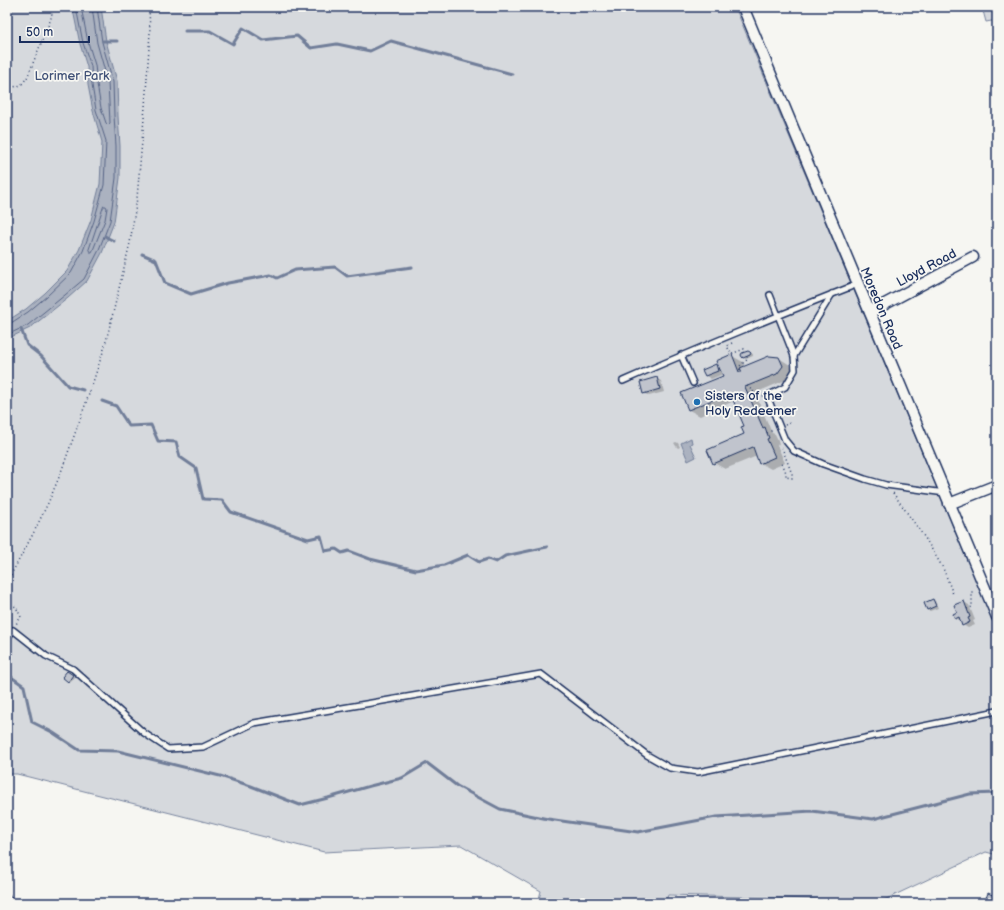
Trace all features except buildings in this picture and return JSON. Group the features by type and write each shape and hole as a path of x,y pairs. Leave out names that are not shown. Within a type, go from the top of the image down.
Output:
{"street":[{"name":"Moredon Road","path":"743,7 997,618"},
{"name":"Lloyd Road","path":"870,312 973,257"},
{"path":"949,504 997,485"}],"lane":[{"path":"623,380 681,355 858,284"},
{"path":"794,356 832,294"},
{"path":"770,295 794,356 794,370 785,388 766,396 786,440 794,451 865,479 886,485 945,493"},
{"path":"681,355 693,383"},
{"path":"7,638 13,630 46,656 73,669 144,733 168,749 203,747 254,723 541,674 647,755 670,768 698,772 997,711"}],"path":[{"path":"7,90 21,85 27,78 52,15 50,7"},
{"path":"7,582 33,534 60,475 104,349 130,243 137,198 146,107 150,33 149,7"},
{"path":"731,336 732,343 727,346 730,354 744,349 745,352"},
{"path":"740,370 740,364 747,361 747,357"},
{"path":"747,386 755,393 762,393"},
{"path":"767,433 777,429"},
{"path":"780,444 792,474 792,478 786,477 786,473 781,464"},
{"path":"886,485 928,544 943,568 953,594"},
{"path":"967,609 972,606 972,588"},
{"path":"7,603 16,607 21,617 13,630"}],"green space":[{"name":"Lorimer Park","path":"7,7 735,7 997,631 997,855 986,852 882,901 668,895 665,903 538,903 541,891 461,845 324,852 17,774 7,774"},
{"path":"982,7 997,7 997,20 986,22"}],"water":[{"path":"71,7 101,7 106,41 117,81 120,178 114,222 102,253 87,281 30,328 7,339 7,321 26,309 67,271 79,250 91,220 100,184 102,142 93,111 88,85 87,67"},
{"path":"691,438 692,443 690,444 696,457 688,461 681,443"}],"waterway":[{"path":"185,31 210,31 233,44 243,28 263,40 297,36 311,48 337,44 370,51 391,41 512,74"},
{"path":"103,41 117,41"},
{"path":"105,236 114,241"},
{"path":"142,254 156,260 165,283 191,294 228,283 271,275 277,278 295,270 335,267 347,276 412,267"},
{"path":"21,329 27,345 41,356 68,386 83,390"},
{"path":"102,401 116,406 129,426 151,425 158,441 176,442 180,457 196,468 203,499 222,500 231,512 308,539 321,536 325,551 336,549 342,553 349,551 370,559 416,570 444,565 468,555 479,562 488,559 496,562 505,556 547,547"},
{"path":"7,674 24,686 32,722 52,732 79,750 118,751 220,776 300,805 402,778 427,763 457,786 500,809 548,819 638,832 716,817 812,811 873,819 970,794 997,793"}],"place":[{"name":"Sisters of the Holy Redeemer","path":"697,402"}]}
